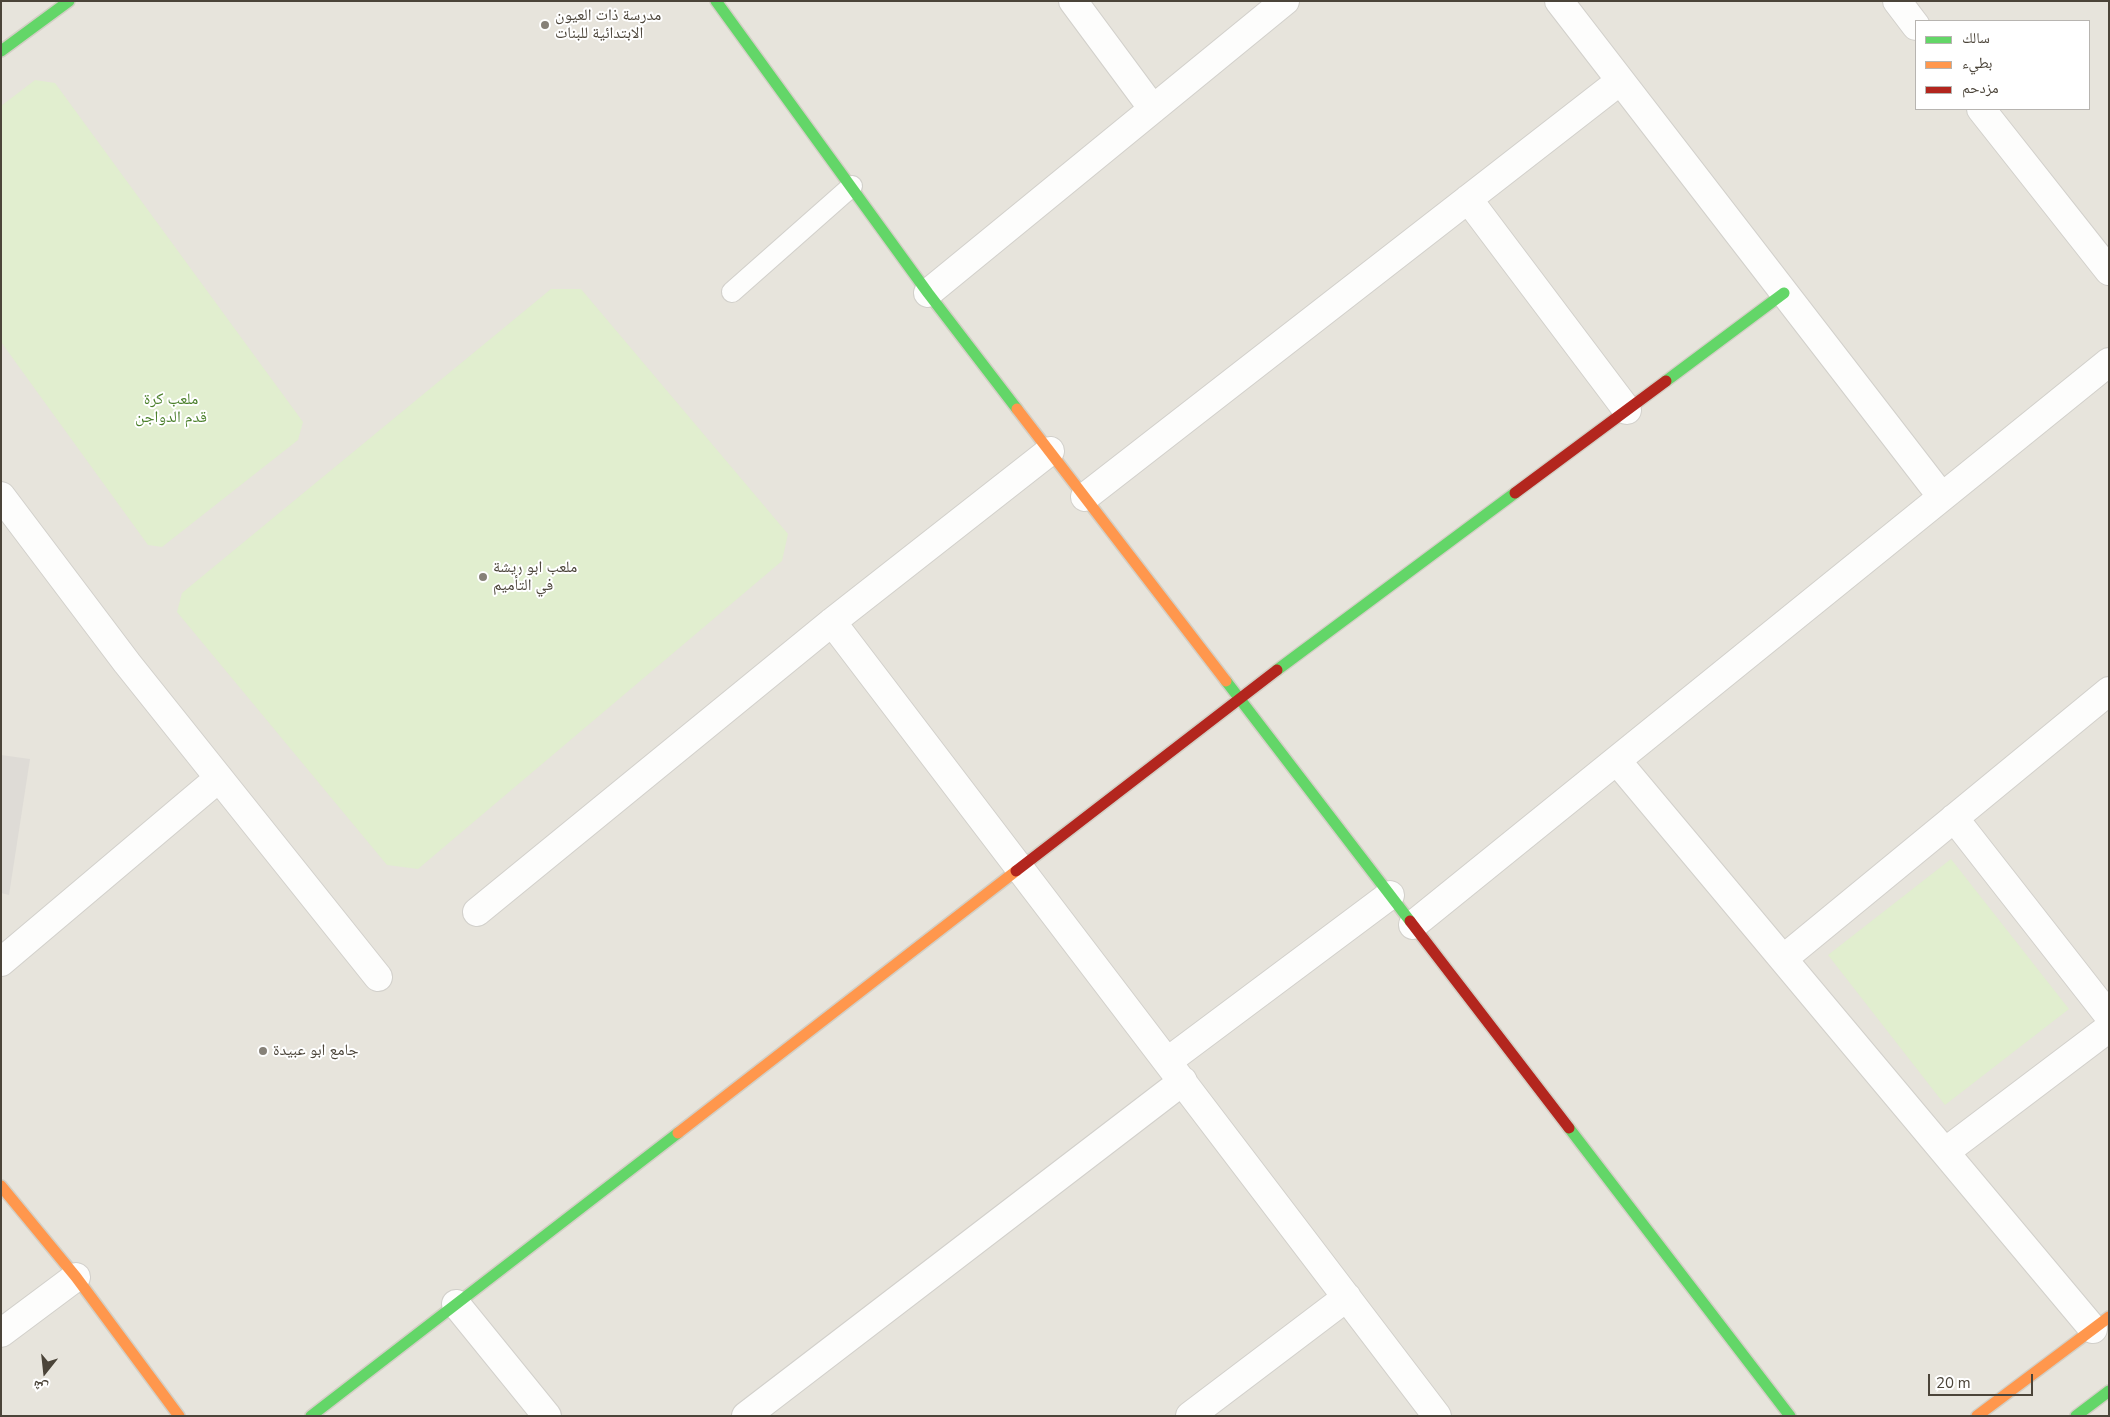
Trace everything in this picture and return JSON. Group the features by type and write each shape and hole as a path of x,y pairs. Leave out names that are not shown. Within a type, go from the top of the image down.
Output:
{"street":[{"path":"1,51 69,1"},
{"path":"716,1 928,293 1790,1416"},
{"path":"1073,1 1153,109"},
{"path":"928,293 1286,1"},
{"path":"1559,1 1942,497"},
{"path":"1897,1 1915,25"},
{"path":"1085,497 1620,81"},
{"path":"1982,110 2109,271"},
{"path":"1468,199 1627,410"},
{"path":"311,1416 1240,698 1784,293"},
{"path":"1413,925 2109,362"},
{"path":"477,912 832,622 1050,452"},
{"path":"1,496 127,663 378,978"},
{"path":"832,622 1437,1416"},
{"path":"1783,959 2109,691"},
{"path":"1617,761 1945,1152 2101,1323 1977,1416"},
{"path":"1,962 219,778"},
{"path":"1954,818 2109,1016"},
{"path":"746,1416 1175,1071 1390,895"},
{"path":"1945,1152 2109,1028"},
{"path":"1,1186 76,1277 179,1416"},
{"path":"1,1333 76,1277"},
{"path":"1190,1416 1347,1297"},
{"path":"456,1304 546,1416"},
{"path":"2076,1416 2109,1391"}],"lane":[{"path":"732,292 852,186"}],"shaded area":[{"path":"1,1 2109,1 2109,1416 1,1416"}],"green space":[{"name":"ملعب كرة قدم الدواجن","path":"35,80 55,83 303,422 298,440 162,547 148,545 1,342 1,106"},
{"name":"ملعب ابو ريشة في التأميم","path":"551,289 581,289 788,534 782,561 418,869 387,865 177,612 182,593"},
{"path":"1951,859 2069,1009 1945,1105 1828,955"}],"building":[{"path":"1,755 30,759 9,895 1,893"}],"traffic: fast":[{"path":"1,51 69,1"},
{"path":"716,1 928,293 1017,409"},
{"path":"1666,381 1784,293"},
{"path":"1277,670 1515,493"},
{"path":"1226,681 1410,921"},
{"path":"1569,1128 1790,1416"},
{"path":"311,1416 678,1133"},
{"path":"2076,1416 2109,1391"}],"traffic: slow":[{"path":"1017,409 1226,681"},
{"path":"678,1133 1016,871"},
{"path":"1,1186 76,1277 179,1416"},
{"path":"1977,1416 2109,1317"}],"traffic: jam":[{"path":"1515,493 1666,381"},
{"path":"1016,871 1277,670"},
{"path":"1410,921 1569,1128"}],"place":[{"name":"مدرسة ذات العيون الابتدائية للبنات","path":"545,25"},
{"name":"ملعب ابو ريشة في التأميم","path":"483,577"},
{"name":"جامع ابو عبيدة","path":"263,1051"}]}
